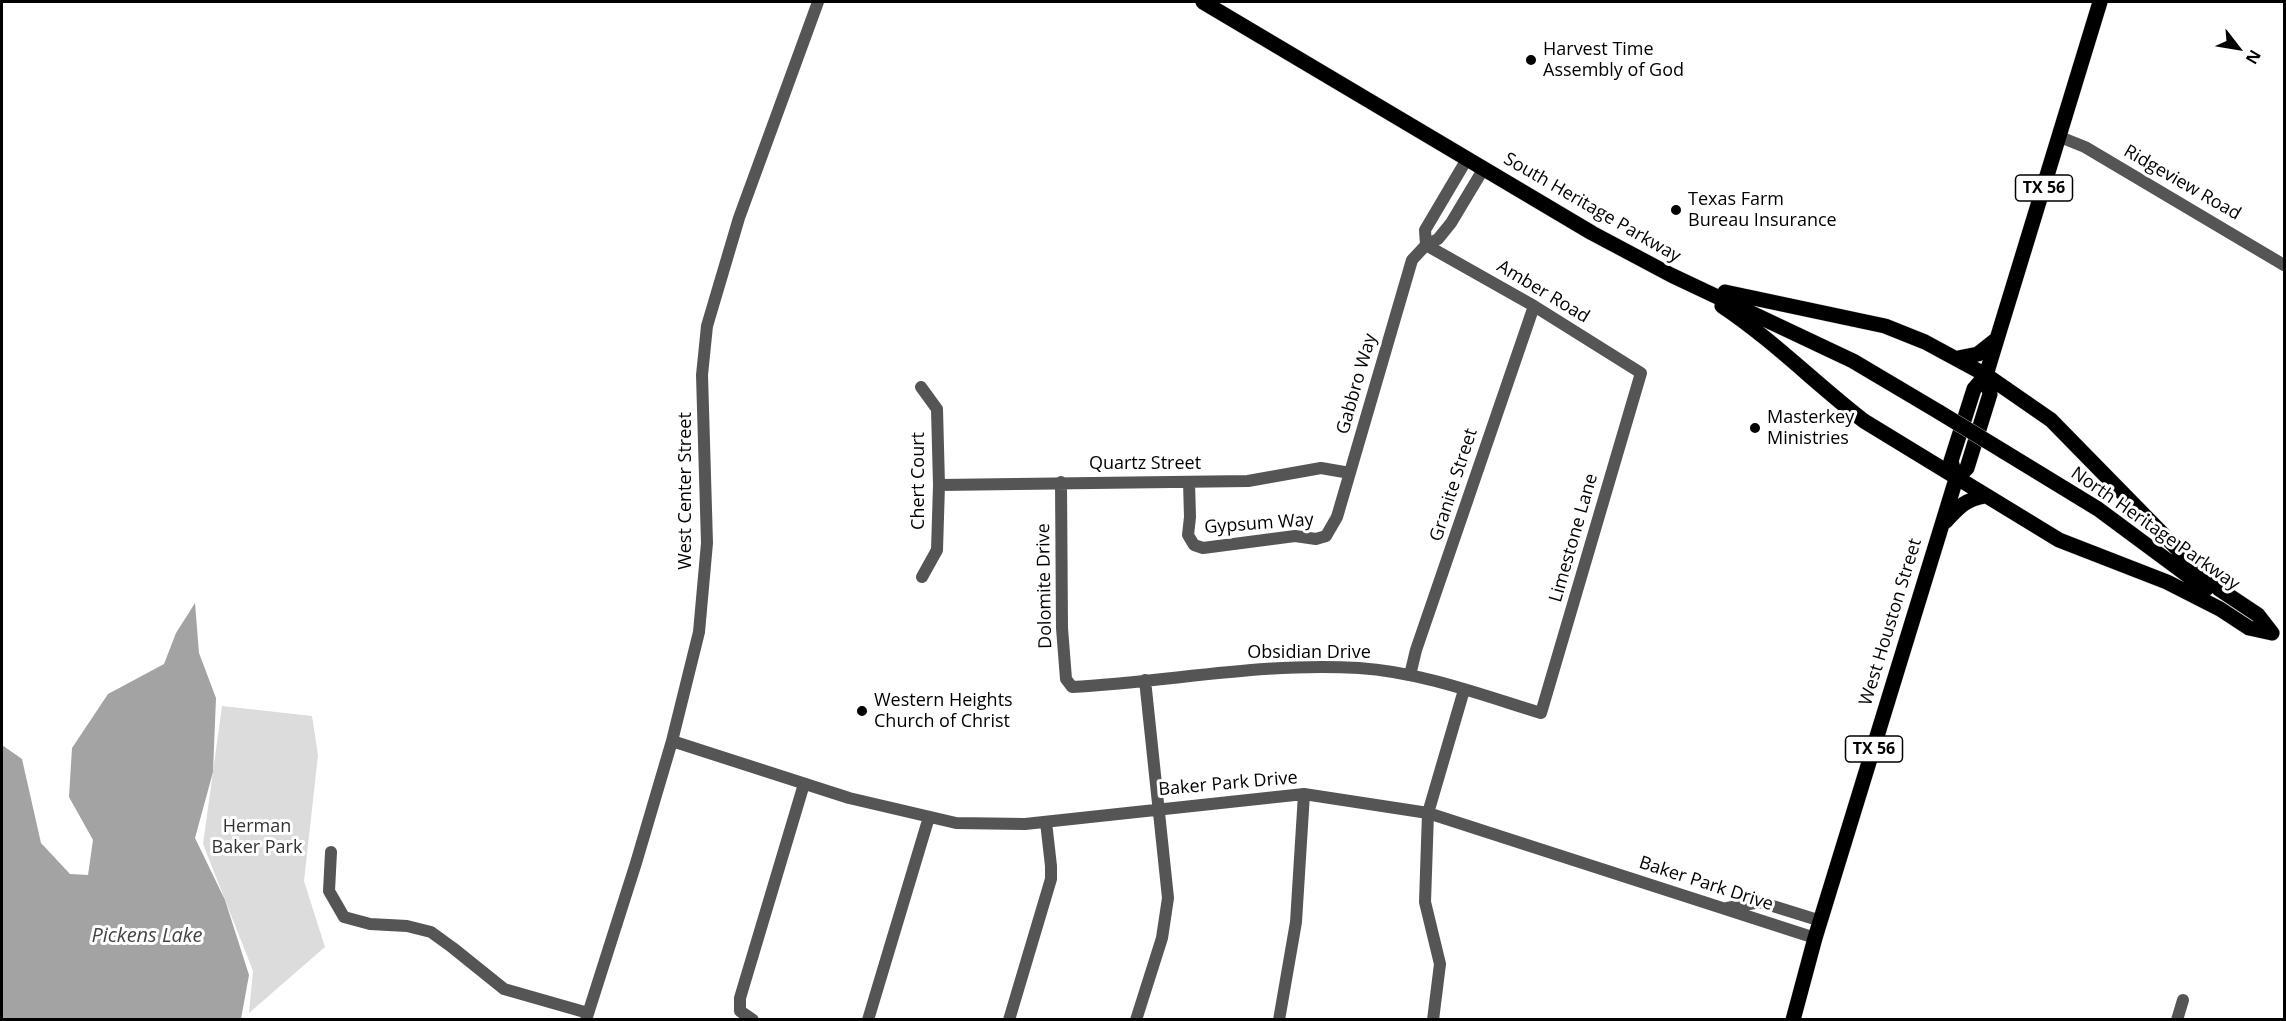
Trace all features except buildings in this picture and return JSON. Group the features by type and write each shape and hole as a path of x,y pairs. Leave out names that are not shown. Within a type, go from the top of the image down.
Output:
{"main road":[{"name":"South Heritage Parkway","path":"1203,2 1592,233 1671,275 1853,360 1971,432"},
{"name":"West Houston Street","path":"1793,1020 1815,939 1956,478 1951,461 1974,389 1986,375 2100,2"},
{"path":"1671,275 1737,296 1885,326 1958,358 2051,420 2199,571 2219,589 2258,615 2278,637"},
{"path":"1671,275 1752,327 1864,422 1985,496 2059,540 2167,582 2220,609 2249,628 2278,637"},
{"path":"1958,358 1978,354 1996,339"},
{"name":"North Heritage Parkway","path":"1971,432 2098,509 2224,602 2278,637"},
{"path":"1941,526 1962,503 1971,498 1985,496"}],"street":[{"name":"West Center Street","path":"587,1017 672,741 699,632 707,543 702,375 707,326 739,218 818,2"},
{"name":"Ridgeview Road","path":"2060,137 2085,147 2284,265"},
{"name":"Gabbro Way","path":"1426,245 1425,230 1467,159"},
{"name":"Gabbro Way","path":"1326,536 1337,517 1412,260 1426,245 1438,239 1451,223 1484,168"},
{"name":"Amber Road","path":"1426,245 1534,306 1641,373"},
{"name":"Granite Street","path":"1410,675 1416,650 1534,306"},
{"name":"Limestone Lane","path":"1541,713 1641,373"},
{"name":"Chert Court","path":"921,387 937,409 939,485 937,550 922,577"},
{"name":"Quartz Street","path":"939,485 1061,482 1248,482 1321,468 1350,473"},
{"name":"Dolomite Drive","path":"1061,482 1062,628 1066,679 1072,687"},
{"name":"Gypsum Way","path":"1189,482 1188,535 1194,545 1203,548 1295,536 1316,539 1326,536"},
{"name":"Obsidian Drive","path":"1072,687 1239,671 1318,667 1360,668 1410,675 1541,713"},
{"path":"1136,1020 1162,938 1168,898 1145,680"},
{"path":"1433,1020 1440,964 1425,902 1428,813 1464,690"},
{"name":"Baker Park Drive","path":"672,741 849,798 956,823 1025,825 1159,808 1304,794 1428,813 1815,939"},
{"path":"753,1020 740,1011 740,998 804,784"},
{"path":"1279,1020 1296,922 1304,794"},
{"path":"868,1020 929,817"},
{"path":"1009,1020 1051,879 1046,822"},
{"path":"331,852 329,891 344,917 370,924 407,926 431,932 504,989 587,1017"},
{"path":"1724,909 1760,902 1821,921"},
{"path":"2177,1020 2183,1000"}],"green space":[{"name":"Herman Baker Park","path":"222,706 312,716 318,755 304,881 325,947 249,1013 253,971 203,844"}],"water":[{"name":"Pickens Lake","path":"195,603 199,653 216,698 213,772 195,838 225,900 249,975 241,1019 2,1019 2,745 22,759 41,843 70,874 88,875 93,840 69,797 72,748 108,694 164,664 176,633"}],"place":[{"name":"Harvest Time Assembly of God","path":"1531,60"},
{"name":"Texas Farm Bureau Insurance","path":"1676,210"},
{"name":"Masterkey Ministries","path":"1755,428"},
{"name":"Western Heights Church of Christ","path":"862,711"}]}
